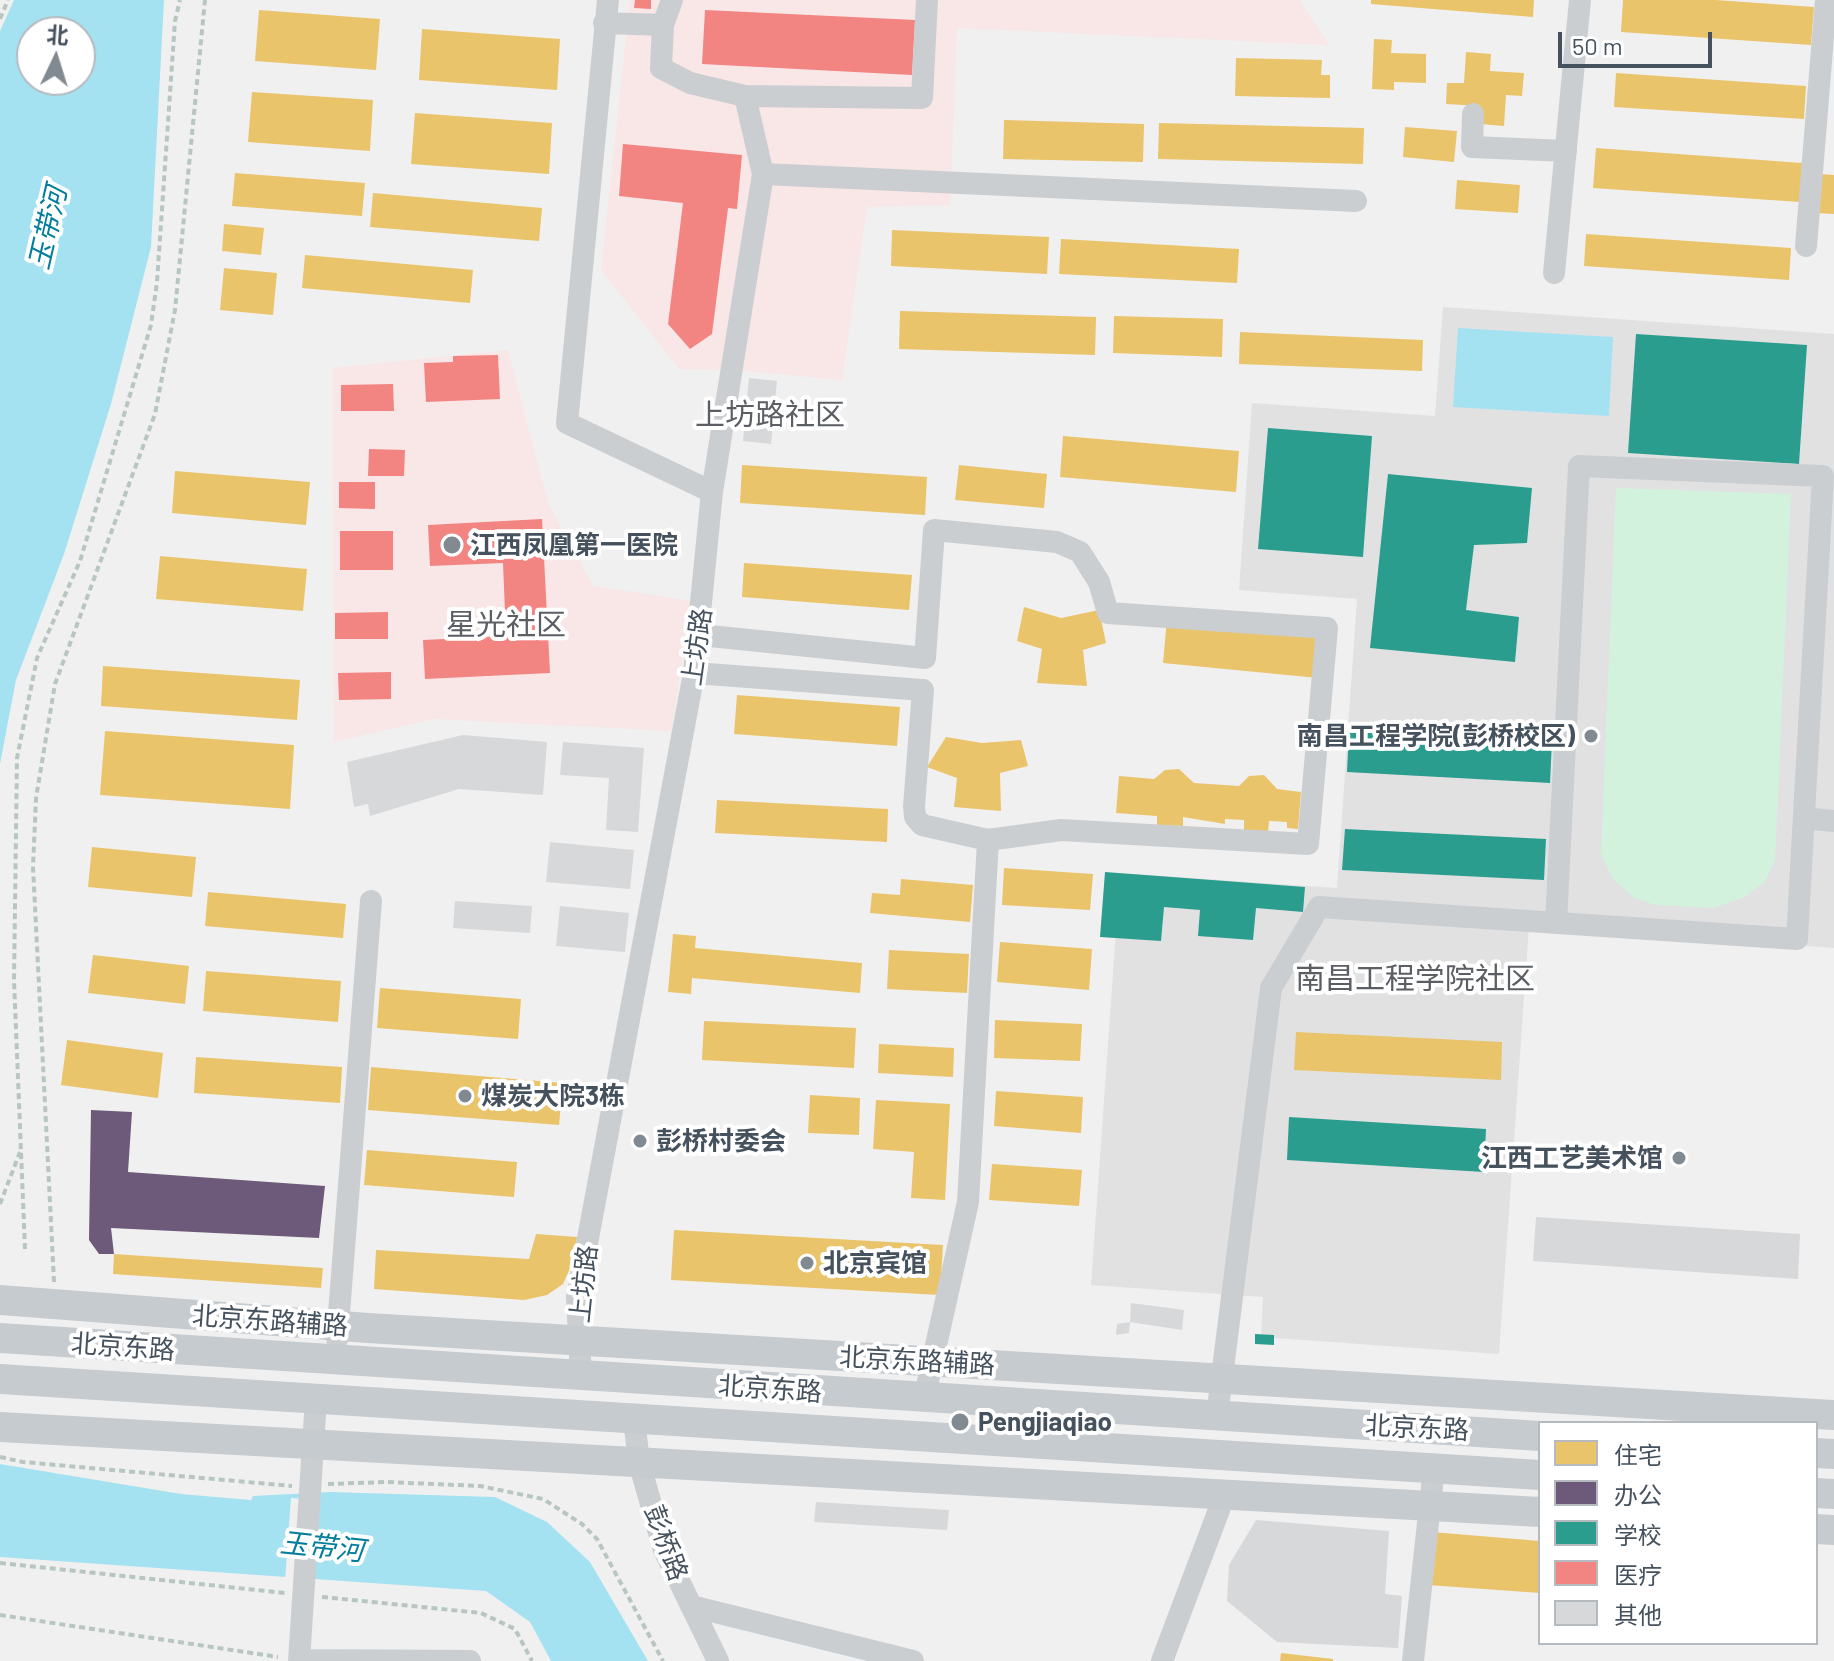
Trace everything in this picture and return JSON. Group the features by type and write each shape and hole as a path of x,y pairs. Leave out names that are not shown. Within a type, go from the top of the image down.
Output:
{"main road":[{"name":"北京东路辅路","path":"10,1300 338,1326 1834,1415"},
{"name":"北京东路","path":"2,1338 1538,1436"},
{"name":"北京东路","path":"1,1379 1538,1475"},
{"path":"12,1428 1538,1512"}],"street":[{"path":"608,0 567,423 712,492"},
{"path":"672,0 663,25 661,68 690,83 745,96 922,98 927,0"},
{"path":"1554,273 1580,0"},
{"path":"1806,246 1826,0"},
{"path":"604,23 663,25"},
{"path":"745,96 763,174 1356,201"},
{"path":"1473,114 1472,147 1566,151"},
{"name":"上坊路","path":"581,1376 577,1297 694,673 712,492 763,174"},
{"path":"1217,1416 1271,988 1319,907 1556,923 1797,939 1823,476 1579,466 1556,923"},
{"path":"934,530 1057,542 1080,552 1099,582 1108,613 1327,628 1308,844 1061,830 988,840 922,825 915,817 925,658 934,530"},
{"path":"700,635 925,658"},
{"path":"694,673 923,690"},
{"path":"1804,818 1834,821"},
{"path":"924,1399 968,1202 988,840"},
{"path":"335,1360 371,901"},
{"path":"316,1399 299,1661 470,1661"},
{"name":"彭桥路","path":"634,1419 639,1462 664,1550 718,1661"},
{"path":"1413,1661 1434,1468"},
{"path":"1162,1661 1225,1494"},
{"path":"691,1606 913,1661"}],"path":[{"path":"0,19 8,0"},
{"path":"25,1249 14,981 17,758 37,658 80,561 151,325 157,282 175,21 180,0"},
{"path":"55,1304 33,867 36,798 55,684 155,414 175,310 205,0"},
{"path":"0,1204 21,1150"},
{"path":"0,1457 23,1462 308,1490 452,1484 515,1490 543,1499 582,1524 597,1539 663,1661"},
{"path":"0,1563 292,1594"},
{"path":"307,1595 481,1613 515,1629 532,1661"},
{"path":"0,1615 299,1661"}],"shaded area":[{"path":"630,0 1299,0 1329,45 957,28 950,205 867,207 842,380 734,370 679,369 601,270"},
{"name":"南昌工程学院(彭桥校区)","path":"1443,307 1834,334 1834,948 1529,927 1499,1354 1261,1337 1263,1297 1091,1285 1120,873 1337,888 1357,599 1239,590 1252,403 1435,416"},
{"name":"江西凤凰第一医院","path":"508,350 548,503 593,586 692,601 671,731 434,719 334,742 333,368"}],"green space":[{"path":"1616,488 1791,494 1775,860 1765,881 1745,897 1713,908 1656,905 1634,898 1613,879 1601,854"}],"water":[{"name":"玉带河","path":"14,0 164,0 151,247 111,404 64,554 16,680 0,764 0,31"},
{"path":"1458,328 1613,337 1609,416 1453,407"},
{"name":"玉带河","path":"0,1464 181,1494 251,1500 253,1496 330,1492 495,1497 547,1522 590,1562 648,1661 551,1661 530,1622 486,1591 0,1557"}],"pier":[{"path":"291,1498 320,1500 314,1583 285,1581"}],"building: 住宅":[{"path":"1371,0 1534,0 1533,17 1371,4"},
{"path":"1623,0 1716,0 1814,7 1811,45 1621,32"},
{"path":"259,10 380,19 376,70 255,61"},
{"path":"422,29 560,39 557,90 419,80"},
{"path":"1374,39 1392,40 1391,53 1426,54 1426,83 1394,82 1394,90 1372,89"},
{"path":"1466,52 1491,54 1490,71 1524,73 1522,96 1506,95 1504,126 1480,124 1481,106 1446,104 1447,83 1464,83"},
{"path":"1236,58 1322,60 1321,75 1330,75 1330,98 1235,96"},
{"path":"1616,73 1806,86 1804,119 1614,107"},
{"path":"252,92 373,100 370,151 248,142"},
{"path":"415,113 552,123 549,174 411,164"},
{"path":"1004,120 1144,124 1143,162 1003,159"},
{"path":"1159,123 1364,128 1363,164 1158,159"},
{"path":"1405,127 1457,131 1454,162 1403,157"},
{"path":"1596,148 1802,163 1800,202 1593,188"},
{"path":"235,173 365,183 362,216 232,206"},
{"path":"1820,174 1834,175 1834,214 1817,213"},
{"path":"1457,180 1520,185 1518,213 1455,209"},
{"path":"373,193 542,208 539,241 370,227"},
{"path":"224,224 264,228 261,255 222,251"},
{"path":"892,230 1049,237 1047,274 891,266"},
{"path":"1586,234 1791,248 1789,280 1584,266"},
{"path":"1061,239 1239,249 1237,283 1059,274"},
{"path":"305,255 473,270 470,303 302,288"},
{"path":"224,268 277,273 273,315 220,310"},
{"path":"900,311 1096,317 1095,355 899,349"},
{"path":"1114,316 1223,319 1222,357 1113,353"},
{"path":"1240,332 1423,340 1422,371 1239,364"},
{"path":"1063,436 1239,451 1236,492 1060,477"},
{"path":"742,465 927,477 925,515 740,503"},
{"path":"959,465 1047,474 1044,508 955,500"},
{"path":"175,471 310,482 306,525 172,513"},
{"path":"160,556 307,569 303,611 156,599"},
{"path":"744,563 912,575 909,610 742,597"},
{"path":"1024,607 1061,618 1099,610 1106,643 1083,650 1087,686 1037,683 1042,649 1017,641"},
{"path":"1167,619 1322,634 1318,678 1163,663"},
{"path":"103,666 300,680 297,720 101,706"},
{"path":"737,695 900,707 897,746 734,734"},
{"path":"105,731 294,745 290,809 100,795"},
{"path":"946,737 982,743 1021,740 1028,766 1000,773 1001,811 954,807 957,778 927,767"},
{"path":"1179,769 1194,783 1239,786 1249,776 1264,775 1277,789 1301,792 1298,829 1287,828 1287,822 1269,821 1268,833 1244,832 1244,820 1225,819 1225,824 1183,817 1183,826 1157,825 1157,816 1116,813 1119,776 1154,779 1165,770"},
{"path":"717,800 888,809 887,842 715,833"},
{"path":"92,847 196,857 192,897 88,887"},
{"path":"1004,868 1093,874 1090,910 1002,905"},
{"path":"901,879 973,885 970,922 870,913 872,893 900,895"},
{"path":"208,892 346,904 343,938 205,926"},
{"path":"673,934 696,936 695,948 862,963 860,993 692,978 691,994 668,992"},
{"path":"1000,942 1092,949 1089,990 997,982"},
{"path":"889,950 969,954 967,993 887,989"},
{"path":"93,955 189,966 185,1004 88,993"},
{"path":"206,971 341,981 338,1022 203,1011"},
{"path":"380,988 521,999 518,1039 377,1028"},
{"path":"995,1020 1082,1024 1080,1061 994,1058"},
{"path":"704,1021 856,1028 854,1068 702,1060"},
{"path":"1296,1032 1502,1042 1501,1080 1294,1070"},
{"path":"67,1040 163,1053 158,1098 61,1085"},
{"path":"879,1044 954,1048 953,1077 878,1073"},
{"path":"196,1057 342,1067 340,1103 194,1093"},
{"name":"煤炭大院3栋","path":"371,1067 563,1083 559,1125 368,1110"},
{"path":"996,1091 1083,1097 1081,1133 994,1126"},
{"path":"810,1095 860,1098 859,1135 808,1133"},
{"path":"876,1100 950,1104 945,1200 911,1198 914,1152 873,1149"},
{"path":"367,1150 517,1162 514,1197 364,1185"},
{"path":"992,1164 1082,1170 1079,1206 989,1200"},
{"name":"北京宾馆","path":"674,1230 943,1245 940,1295 671,1280"},
{"path":"536,1234 577,1237 574,1259 563,1284 547,1295 524,1300 374,1289 376,1250 529,1259"},
{"path":"114,1254 323,1268 321,1288 113,1274"},
{"path":"1432,1532 1538,1541 1538,1593 1428,1585"},
{"path":"1281,1653 1333,1659 1333,1661 1280,1661"}],"building: 办公":[{"path":"91,1110 132,1112 128,1172 325,1186 319,1238 111,1228 114,1254 99,1254 89,1240"}],"building: 学校":[{"path":"1636,334 1807,345 1799,464 1628,453"},
{"path":"1268,428 1372,436 1363,557 1258,549"},
{"path":"1388,474 1532,488 1527,543 1474,545 1466,610 1519,617 1515,662 1370,648"},
{"path":"1349,729 1552,740 1550,783 1347,772"},
{"path":"1345,829 1546,839 1544,880 1342,870"},
{"path":"1105,872 1305,887 1303,912 1256,908 1253,940 1198,936 1200,910 1164,907 1161,941 1100,937"},
{"path":"1289,1117 1486,1129 1484,1172 1287,1160"},
{"path":"1255,1334 1274,1335 1274,1345 1255,1344"}],"building: 医疗":[{"path":"635,0 651,0 651,9 634,8"},
{"path":"705,10 915,20 912,75 702,64"},
{"path":"623,144 742,155 737,209 728,208 712,334 690,349 668,324 683,203 619,196"},
{"path":"498,355 500,399 426,402 424,363 453,362 453,356"},
{"path":"393,384 394,411 341,411 341,385"},
{"path":"369,449 405,450 404,476 368,476"},
{"path":"339,482 375,482 375,509 339,508"},
{"path":"542,519 550,673 425,679 423,640 506,636 503,563 430,566 428,525"},
{"path":"340,531 393,531 393,570 340,570"},
{"path":"388,612 388,639 335,639 335,613"},
{"path":"391,672 391,699 339,700 338,673"}],"building: 其他":[{"path":"749,378 777,381 771,444 743,441"},
{"path":"463,735 547,742 543,795 459,789 370,816 368,804 354,807 347,762"},
{"path":"563,742 644,748 638,832 606,830 609,778 560,775"},
{"path":"550,842 634,850 630,889 546,882"},
{"path":"455,901 532,906 530,933 453,928"},
{"path":"560,906 629,913 625,952 556,946"},
{"path":"1536,1217 1800,1234 1798,1279 1533,1261"},
{"path":"1131,1303 1184,1310 1182,1330 1130,1322"},
{"path":"1130,1322 1129,1333 1116,1335 1117,1324"},
{"path":"816,1502 949,1510 947,1530 814,1522"},
{"path":"1256,1520 1389,1531 1385,1594 1402,1596 1398,1648 1277,1642 1227,1601 1229,1565"}],"place":[{"name":"江西凤凰第一医院","path":"452,545"},
{"name":"南昌工程学院(彭桥校区)","path":"1591,736"},
{"name":"煤炭大院3栋","path":"465,1096"},
{"name":"彭桥村委会","path":"640,1141"},
{"name":"江西工艺美术馆","path":"1679,1158"},
{"name":"北京宾馆","path":"807,1263"},
{"name":"Pengjiaqiao","path":"960,1422"}],"district":[{"name":"上坊路社区","path":"770,415"},
{"name":"星光社区","path":"506,625"},
{"name":"南昌工程学院社区","path":"1415,979"}]}
